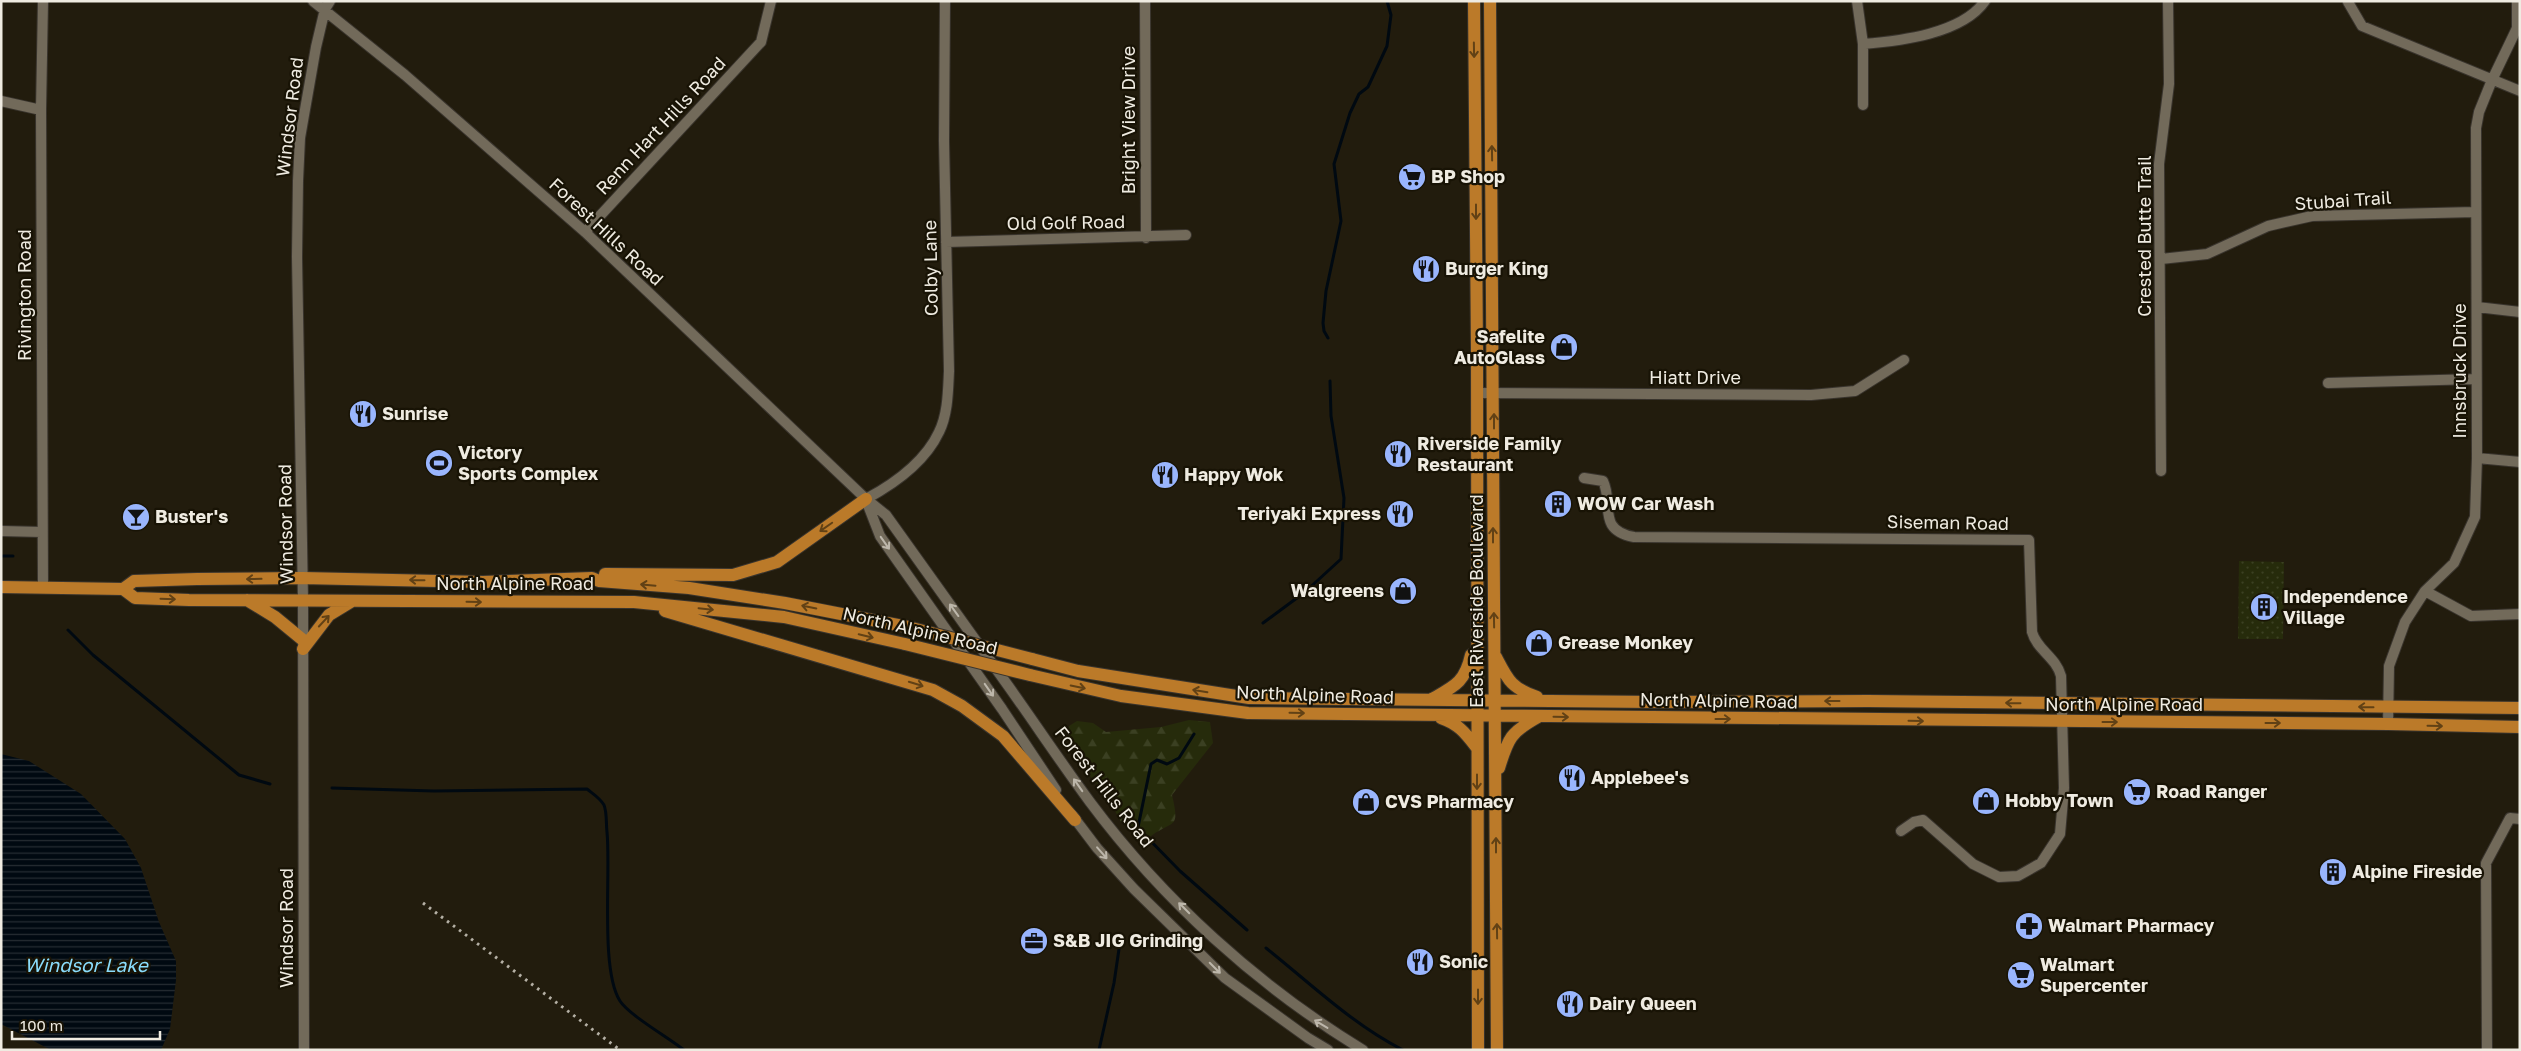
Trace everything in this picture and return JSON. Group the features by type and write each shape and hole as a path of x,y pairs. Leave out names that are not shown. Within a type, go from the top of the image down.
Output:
{"main road":[{"name":"East Riverside Boulevard","path":"1474,1 1477,393 1478,1050"},
{"name":"East Riverside Boulevard","path":"1490,1 1497,1050"},
{"path":"592,578 599,574 733,575 777,562 866,499"},
{"name":"North Alpine Road","path":"122,589 134,581 302,578 483,582 592,578 689,588 785,602 908,627 1087,673 1248,698 2520,708"},
{"name":"North Alpine Road","path":"1,587 122,589 135,598 634,602 784,617 906,644 1121,696 1248,712 2520,727"},
{"path":"247,600 275,617 303,644 329,616 352,600"},
{"path":"634,602 933,690 962,706 1003,736 1075,820"},
{"path":"1432,699 1457,684 1467,672 1476,633"},
{"path":"1494,655 1510,683 1521,691 1549,701"},
{"path":"1643,702 1643,717"},
{"path":"1434,715 1455,723 1477,748"},
{"path":"1495,782 1506,746 1516,729 1540,716"}],"street":[{"name":"Rivington Road","path":"43,1 41,110 43,588"},
{"name":"Forest Hills Road","path":"313,1 328,5 585,232 866,499 886,515 1090,802 1142,864 1185,910 1240,962 1313,1019 1363,1050"},
{"name":"Renn Hart Hills Road","path":"585,232 761,42 771,1"},
{"name":"Colby Lane","path":"866,499 888,488 924,456 940,432 946,407 949,372 944,141 946,1"},
{"name":"Bright View Drive","path":"1145,1 1146,238"},
{"path":"1857,1 1863,44 1863,105"},
{"path":"1863,44 1894,42 1946,29 1978,12 1985,1"},
{"name":"Crested Butte Trail","path":"2161,471 2159,164 2169,84 2168,1"},
{"name":"Innsbruck Drive","path":"2388,724 2389,666 2405,622 2426,592 2454,563 2475,517 2477,458 2476,128 2479,112 2492,80 2517,28 2517,1"},
{"path":"2348,2 2362,26 2520,91"},
{"name":"Windsor Road","path":"304,1050 303,600 297,257 298,181 303,118 316,46 328,5"},
{"path":"1,101 41,110"},
{"name":"Stubai Trail","path":"2161,259 2207,254 2268,226 2312,216 2475,212"},
{"name":"Old Golf Road","path":"946,242 1146,238 1186,235"},
{"path":"2477,307 2520,312"},
{"name":"Hiatt Drive","path":"1477,393 1811,395 1855,391 1904,360"},
{"path":"2328,382 2476,379"},
{"path":"2477,458 2520,462"},
{"name":"Siseman Road","path":"1584,478 1603,480 1607,490 1608,518 1617,530 1634,537 2029,540 2032,632 2058,667 2061,676 2064,788 2060,834 2041,863 2018,876 1999,877 1973,864 1923,820 1914,822 1901,831"},
{"name":"Forest Hills Road","path":"866,499 880,536 1002,709 1075,820 1134,889 1225,978 1308,1038 1328,1050"},
{"path":"1,530 42,532"},
{"path":"2426,592 2471,616 2520,614"},
{"path":"2487,1050 2486,863 2510,818 2520,819"}],"green space":[{"path":"2239,561 2284,562 2283,639 2238,639"},
{"path":"1189,720 1210,722 1213,743 1172,795 1175,807 1175,820 1172,824 1146,840 1121,822 1106,794 1075,759 1066,736 1069,726 1077,721 1093,723 1106,732 1161,727"}],"water":[{"name":"Windsor Lake","path":"1,754 29,761 81,794 125,839 141,868 159,922 176,961 176,980 170,1029 161,1050 51,1050 1,1024"}],"waterway":[{"path":"1328,338 1324,331 1323,323 1326,291 1341,221 1334,164 1350,113 1359,94 1368,87 1387,46 1391,15 1387,1"},
{"path":"1263,623 1305,592 1341,559 1344,498 1331,416 1330,381"},
{"path":"1,556 13,556"},
{"path":"68,630 93,655 239,775 270,784"},
{"path":"1138,839 1137,832 1151,764 1157,760 1167,764 1179,758 1194,734"},
{"path":"332,788 434,791 587,789 600,800 606,811 608,944 614,986 620,1001 625,1007 684,1050"},
{"path":"1138,828 1180,871 1247,930"},
{"path":"1266,948 1349,1016 1384,1040 1403,1050"},
{"path":"1099,1050 1114,983 1119,949"}],"railway":[{"path":"423,903 620,1050"}],"place":[{"name":"BP Shop","path":"1412,177"},
{"name":"Burger King","path":"1426,269"},
{"name":"Safelite AutoGlass","path":"1564,347"},
{"name":"Sunrise","path":"363,414"},
{"name":"Riverside Family Restaurant","path":"1398,454"},
{"name":"Victory Sports Complex","path":"439,463"},
{"name":"Happy Wok","path":"1165,475"},
{"name":"WOW Car Wash","path":"1558,504"},
{"name":"Teriyaki Express","path":"1400,514"},
{"name":"Buster's","path":"136,517"},
{"name":"Walgreens","path":"1403,591"},
{"name":"Independence Village","path":"2264,607"},
{"name":"Grease Monkey","path":"1539,643"},
{"name":"Applebee's","path":"1572,778"},
{"name":"Road Ranger","path":"2137,792"},
{"name":"Hobby Town","path":"1986,801"},
{"name":"CVS Pharmacy","path":"1366,802"},
{"name":"Alpine Fireside","path":"2333,872"},
{"name":"Walmart Pharmacy","path":"2029,926"},
{"name":"S&B JIG Grinding","path":"1034,941"},
{"name":"Sonic","path":"1420,962"},
{"name":"Walmart Supercenter","path":"2021,975"},
{"name":"Dairy Queen","path":"1570,1004"}]}
